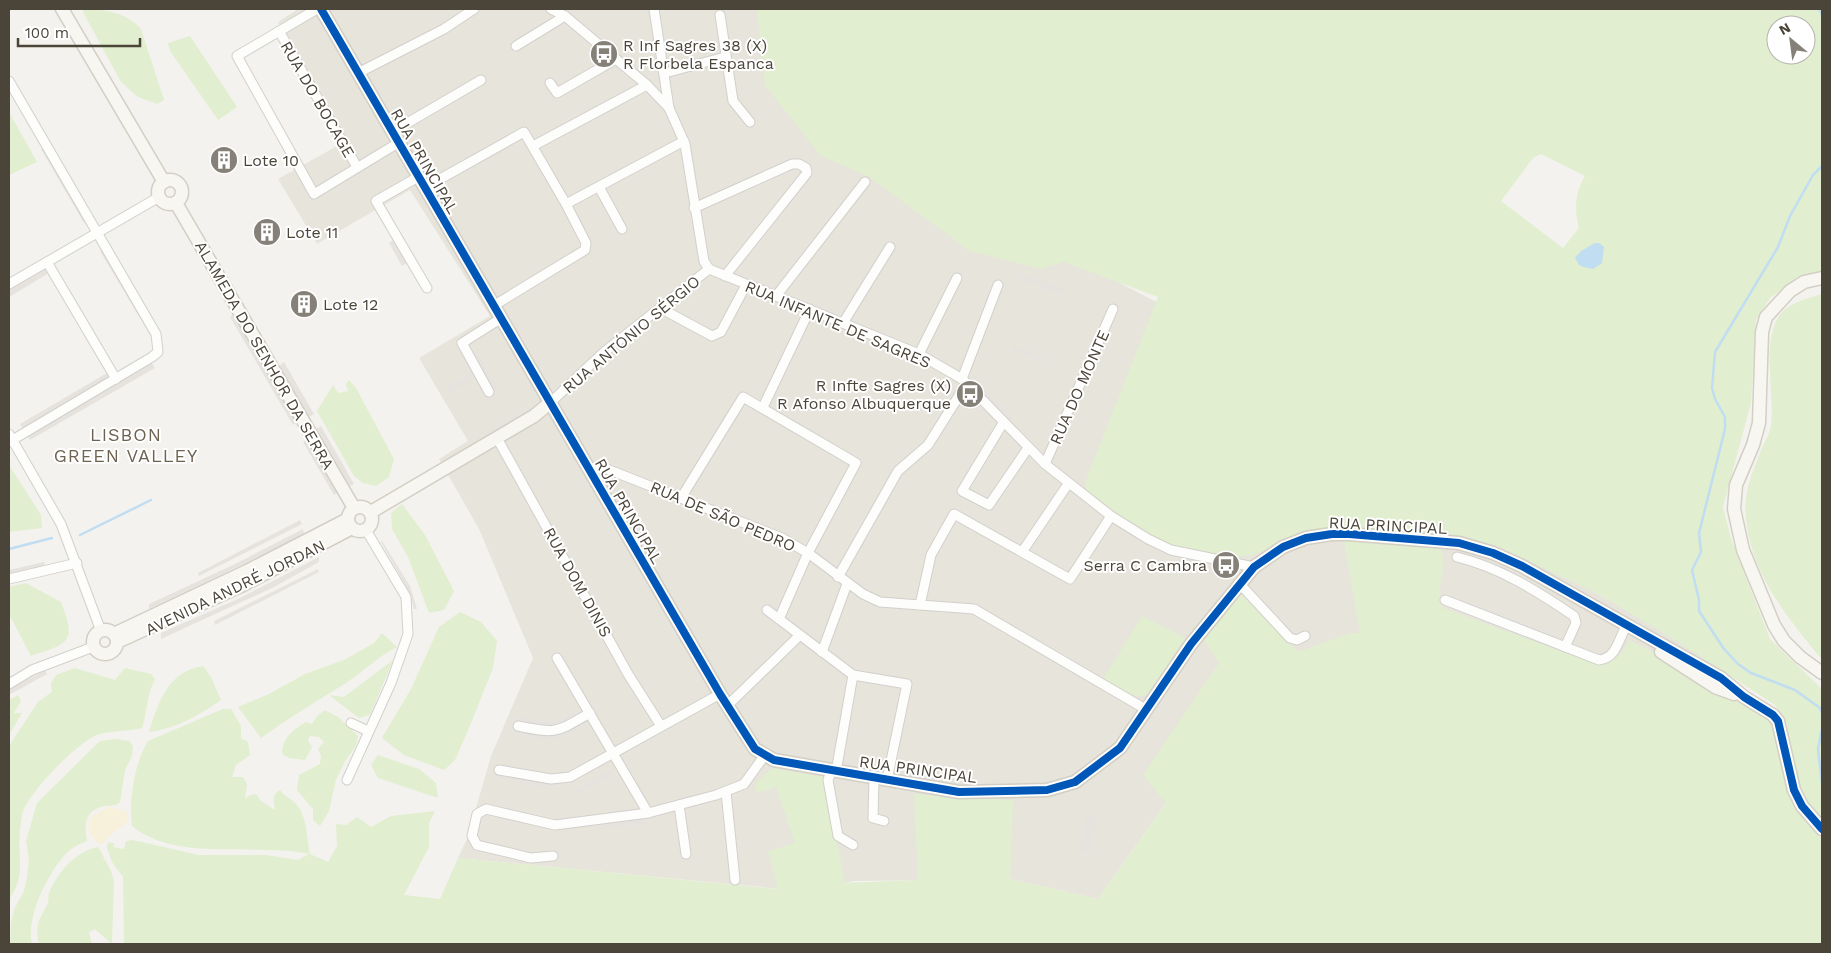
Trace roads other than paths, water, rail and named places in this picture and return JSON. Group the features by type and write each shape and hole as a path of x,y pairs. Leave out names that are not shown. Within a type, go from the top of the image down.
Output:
{"street":[{"path":"62,9 164,182"},
{"path":"317,9 237,56 314,194 357,168 395,137 481,80"},
{"name":"RUA PRINCIPAL","path":"321,9 727,706 755,749 774,760 959,792 1047,790 1075,782 1099,766 1120,748 1191,644 1254,566 1283,547 1318,535 1349,534 1460,543 1493,553 1522,566 1590,606 1721,678 1744,697 1773,715 1778,721 1794,790 1802,806 1822,829"},
{"path":"358,73 444,29 474,9"},
{"path":"551,9 565,16 647,85 669,108"},
{"path":"654,9 669,108 684,141 704,261 709,269"},
{"path":"720,15 733,101 750,122"},
{"path":"516,46 565,16"},
{"name":"RUA DO BOCAGE","path":"279,32 357,168"},
{"path":"665,73 725,57"},
{"path":"550,83 557,93 616,59"},
{"path":"9,82 98,233 159,342 158,352 152,357 10,439 61,524 111,636 94,637 94,647 32,670 9,684"},
{"path":"533,146 647,85"},
{"path":"427,288 376,201 421,182 524,132 566,204 586,243 585,250 493,306"},
{"path":"566,204 684,141"},
{"path":"694,208 792,164 799,164 806,168 807,173 725,276"},
{"path":"173,181 180,186 182,195 176,203 166,204 159,198 159,189 164,182 173,181"},
{"path":"776,296 865,182"},
{"path":"599,186 622,229"},
{"path":"9,284 159,198"},
{"name":"ALAMEDA DO SENHOR DA SERRA","path":"176,203 351,518"},
{"path":"843,323 890,247"},
{"path":"48,262 116,379"},
{"name":"RUA INFANTE DE SAGRES","path":"709,269 919,354 964,381 1045,464 1110,516 1171,550 1254,566"},
{"name":"RUA ANTÓNIO SÉRGIO","path":"371,512 534,416 604,352 709,269"},
{"path":"919,354 957,278"},
{"path":"1822,278 1804,282 1790,291 1766,317 1762,332 1759,423 1753,445 1736,485 1734,509 1743,550 1774,625 1784,641 1800,657 1822,673"},
{"path":"660,308 712,336 721,332 746,285"},
{"path":"838,577 898,471 928,444 964,381 998,285"},
{"path":"763,407 810,309"},
{"name":"RUA DO MONTE","path":"1045,464 1113,309"},
{"path":"489,392 462,343 500,319"},
{"path":"681,498 743,397 856,463 808,553 779,619"},
{"path":"534,416 563,423"},
{"path":"1003,423 962,491 989,505 1028,448"},
{"name":"RUA DOM DINIS","path":"497,438 628,674 661,726"},
{"name":"RUA DE SÃO PEDRO","path":"588,467 606,469 782,538 808,553 847,584 880,602 974,609 1146,710"},
{"path":"1022,552 1068,484"},
{"path":"363,506 371,512 372,522 366,530 361,531 351,518 363,506"},
{"path":"920,605 931,555 954,514 1070,579 1110,516"},
{"name":"AVENIDA ANDRÉ JORDAN","path":"94,647 96,651 105,655 114,651 111,636 247,571 351,518"},
{"path":"348,780 368,730 404,651 408,634 406,597 366,530"},
{"path":"1457,557 1492,568 1536,590 1574,616 1576,623 1565,647"},
{"path":"9,579 77,563"},
{"path":"1239,583 1290,638 1297,640 1305,636"},
{"path":"822,652 847,584"},
{"path":"1445,600 1599,660 1608,659 1614,652 1624,630"},
{"name":"RUA PRINCIPAL","path":"1590,606 1624,630 1715,687 1744,697"},
{"path":"767,610 853,675 907,684 880,779 873,818 884,821"},
{"path":"727,706 799,636"},
{"path":"557,658 648,813"},
{"path":"853,675 834,771 828,780 838,836 853,845"},
{"path":"499,770 551,780 570,777 720,694"},
{"path":"518,726 549,732 561,730 590,713"},
{"path":"350,723 368,730"},
{"path":"554,856 531,858 477,845 472,836 477,814 486,809 554,825 648,813 726,792 744,784 766,755"},
{"path":"726,792 735,880"},
{"path":"679,805 686,854"}],"water":[{"path":"1595,243 1599,243 1604,247 1602,263 1593,269 1580,266 1575,258 1581,251"}],"waterway":[{"path":"1819,9 1822,15"},
{"path":"1822,166 1813,175 1790,216 1778,247 1715,352 1712,388 1715,399 1725,417 1725,429 1699,533 1701,552 1692,570 1699,600 1699,611 1724,649 1738,664 1751,673 1795,690 1820,708 1822,713"},
{"path":"80,535 151,500"},
{"path":"9,549 52,538"},
{"path":"1822,729 1818,749 1822,783"}],"place":[{"name":"R Inf Sagres 38 (X) R Florbela Espanca","path":"604,54"},
{"name":"Lote 10","path":"224,160"},
{"name":"Lote 11","path":"267,232"},
{"name":"Lote 12","path":"304,304"},
{"name":"R Infte Sagres (X) R Afonso Albuquerque","path":"970,394"},
{"name":"Serra C Cambra","path":"1226,565"}],"district":[{"name":"LISBON GREEN VALLEY","path":"126,445"}]}
